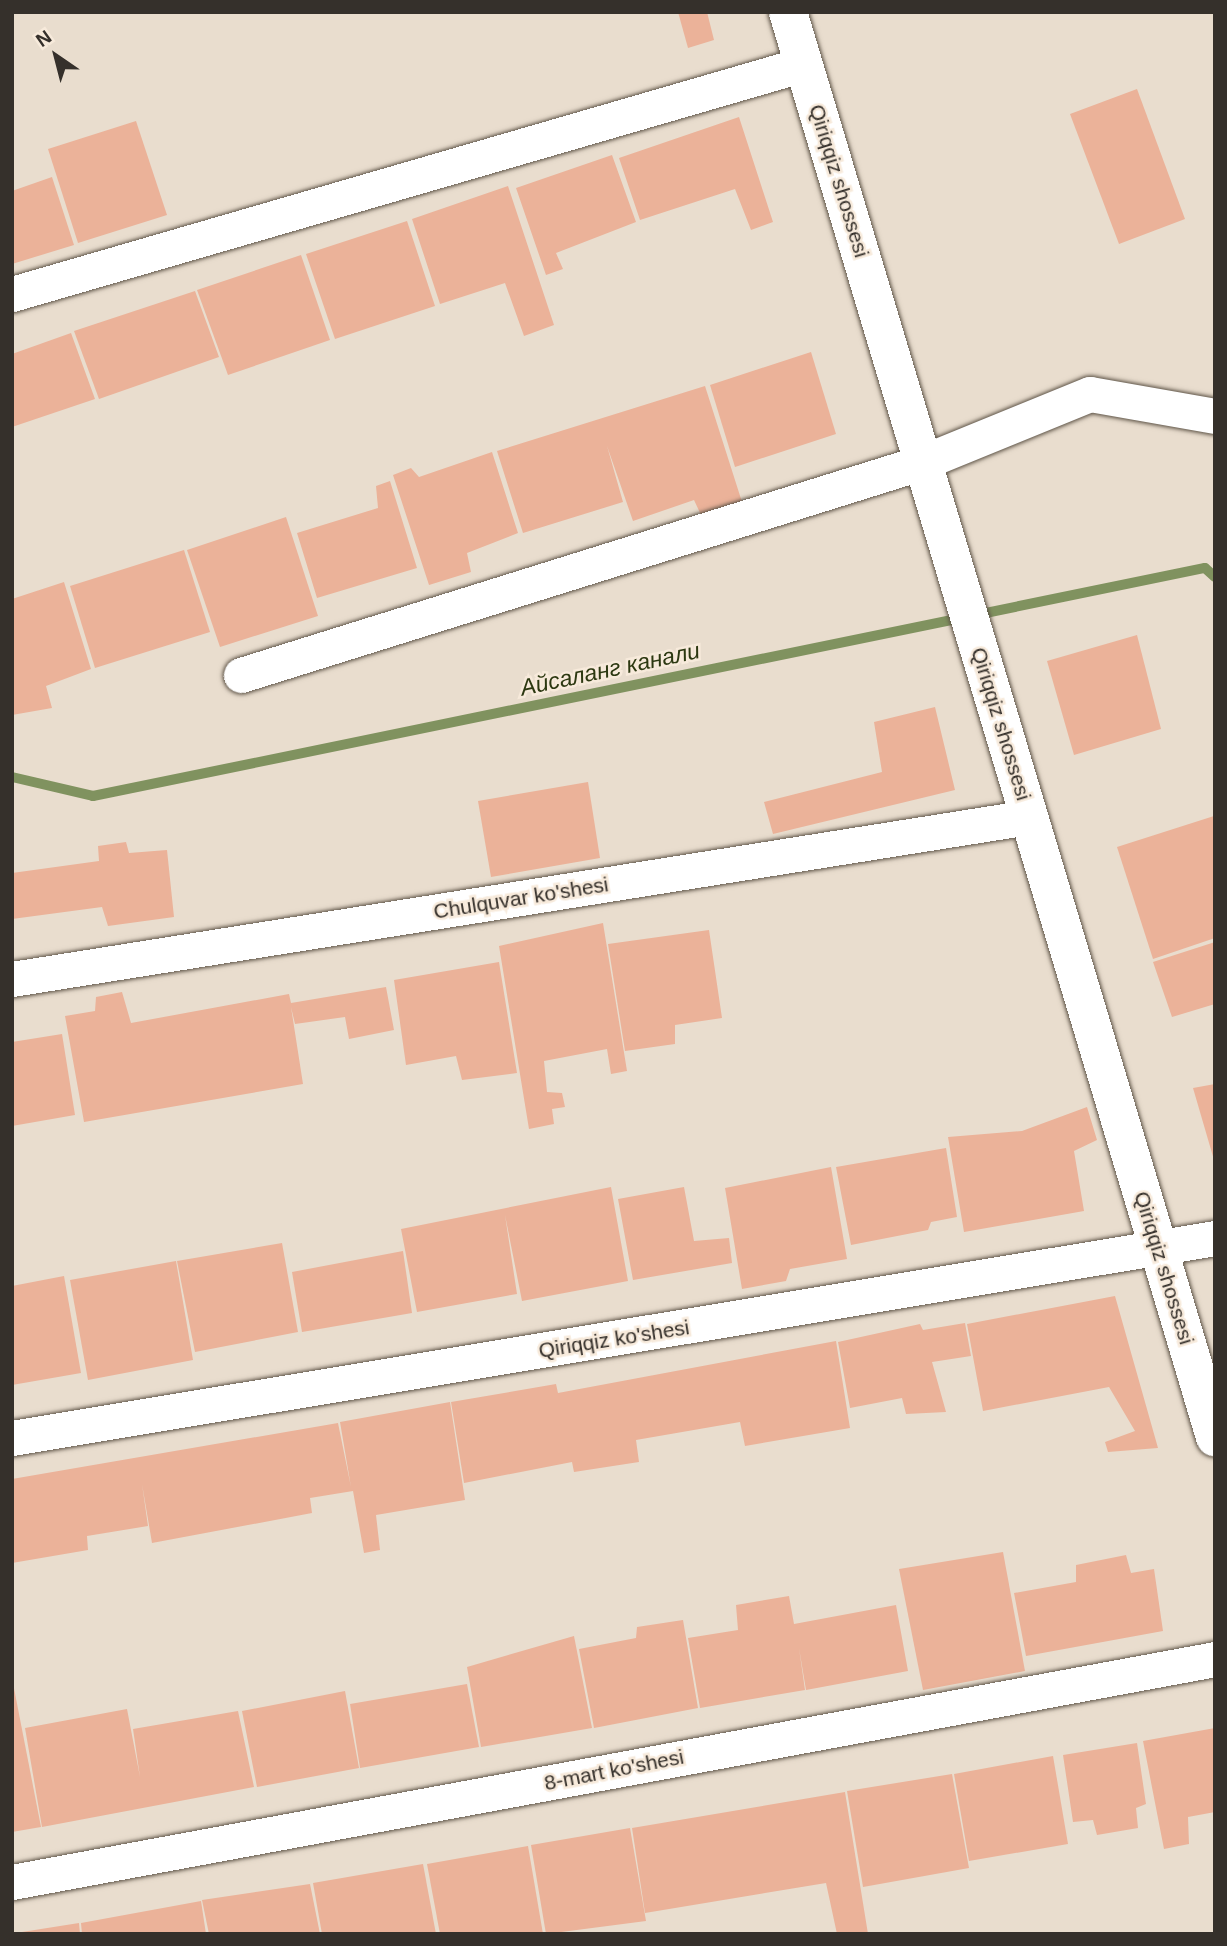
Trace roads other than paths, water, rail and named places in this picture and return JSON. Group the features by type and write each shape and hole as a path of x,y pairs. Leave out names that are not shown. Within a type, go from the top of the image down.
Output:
{"main road":[{"name":"Qiriqqiz shossesi","path":"788,12 1215,1437"}],"street":[{"path":"12,294 804,64"},
{"path":"242,675 923,462 1090,394 1215,416"},
{"name":"Chulquvar ko'shesi","path":"12,979 1029,817"},
{"name":"Qiriqqiz ko'shesi","path":"12,1438 1159,1250 1215,1238"},
{"name":"8-mart ko'shesi","path":"12,1882 1215,1659"}],"waterway":[{"name":"Айсаланг канали","path":"12,777 93,796 1205,568 1215,577"}]}
